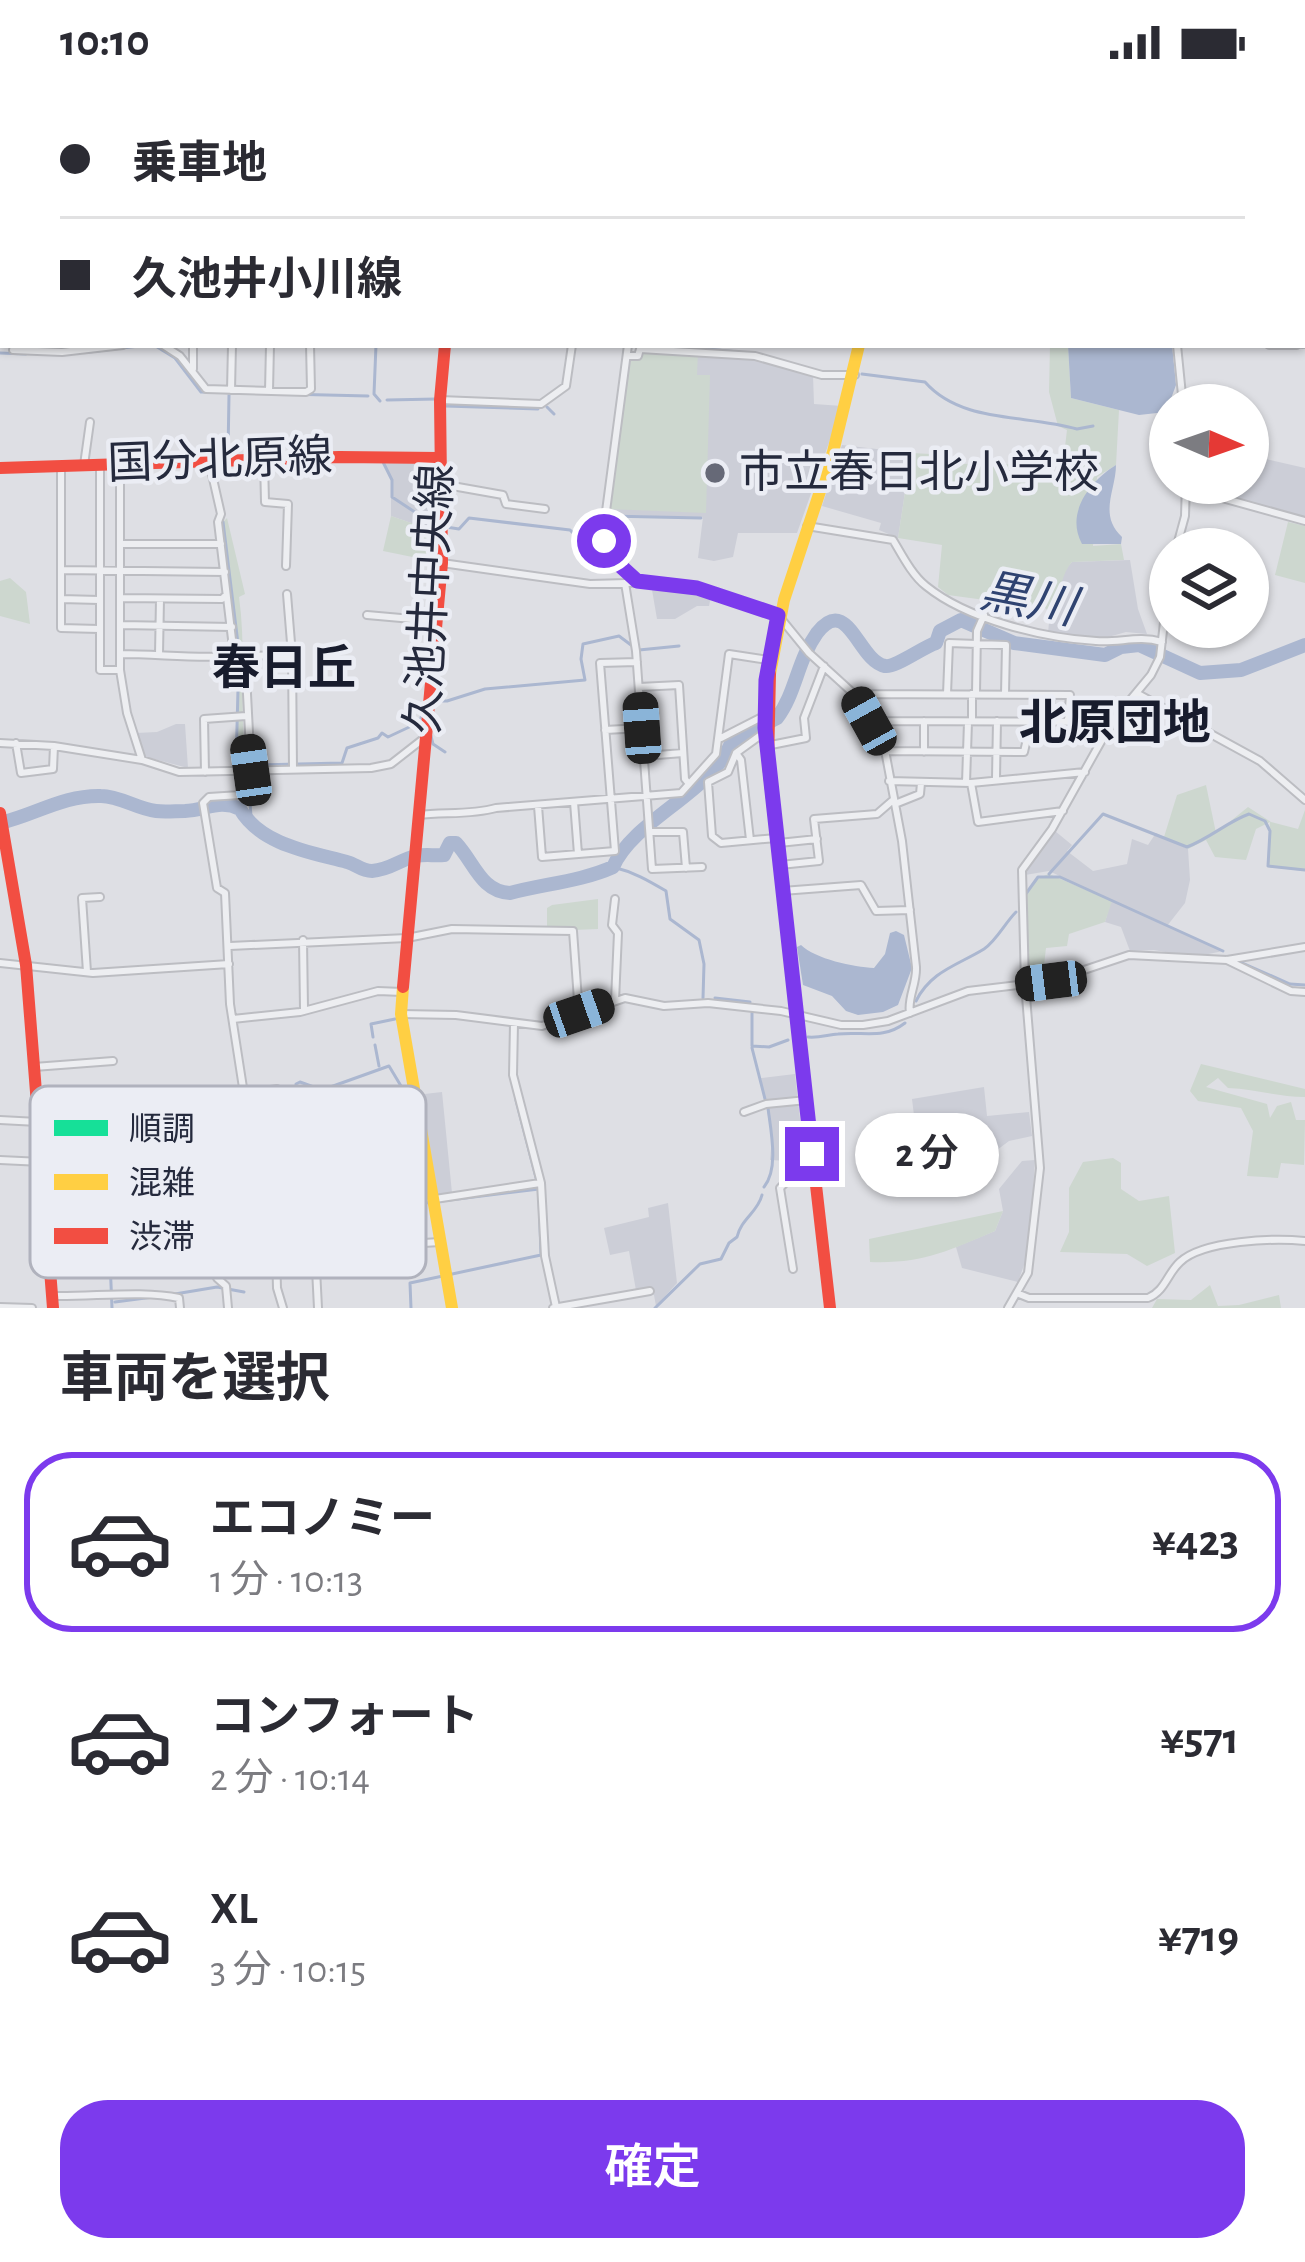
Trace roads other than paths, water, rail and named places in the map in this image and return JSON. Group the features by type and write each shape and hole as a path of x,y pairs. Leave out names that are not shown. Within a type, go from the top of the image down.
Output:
{"street":[{"path":"13,350 97,348"},
{"path":"168,348 206,389 269,391 311,389 310,348"},
{"path":"193,348 193,372"},
{"path":"231,390 232,348"},
{"path":"269,391 270,348"},
{"name":"久池井中央線","path":"412,1086 401,1014 442,563 439,458 445,348"},
{"path":"440,400 541,404 566,386 572,348"},
{"path":"628,348 603,534 614,560 637,581"},
{"path":"830,1308 765,728 769,660 778,615 834,452 859,348"},
{"path":"1177,348 1181,384"},
{"path":"629,356 638,356 640,349 701,350 755,356 822,375 855,375"},
{"path":"84,465 90,422"},
{"name":"国分北原線","path":"0,468 439,458"},
{"path":"264,460 265,502 289,504 286,566"},
{"path":"120,654 187,654 198,659 234,656 221,514 209,461"},
{"path":"120,463 120,670 142,760"},
{"path":"100,464 100,670 120,670"},
{"path":"61,466 61,628 100,629"},
{"path":"442,484 503,495 506,504 545,509"},
{"path":"1247,504 1305,521"},
{"path":"807,526 892,540 922,584 980,623 1103,642 1132,636 1161,649 1022,870 1024,984 1040,1168 1034,1246 1019,1294 1008,1308"},
{"path":"120,544 221,544"},
{"path":"442,563 572,583 637,581 697,588 778,615 806,650 854,694 885,751 910,910 917,985 908,1004 910,1012"},
{"path":"61,570 225,572"},
{"path":"625,583 637,662 652,869 702,867"},
{"path":"286,594 293,769"},
{"path":"120,598 225,596"},
{"path":"61,599 100,600"},
{"path":"160,599 160,654"},
{"path":"367,616 435,621"},
{"path":"980,623 967,752 968,783 978,822 1063,811"},
{"path":"120,625 232,627"},
{"path":"947,694 949,643 1006,645 1005,694"},
{"path":"418,814 475,814 538,804 681,794 716,754 730,654 769,660"},
{"path":"243,1086 225,893 217,888 203,807 209,797 240,795 248,770 245,656 292,655"},
{"path":"538,804 542,857 615,851 600,663 637,662"},
{"path":"718,740 765,728 806,738 804,718 824,666"},
{"path":"639,687 679,685 688,784"},
{"path":"1136,693 1260,761 1305,800"},
{"path":"854,694 1070,695 1068,722"},
{"path":"1051,695 1051,721"},
{"path":"205,772 204,719 246,716"},
{"path":"869,721 1112,722"},
{"path":"924,752 925,721"},
{"path":"996,779 997,722"},
{"path":"885,751 1024,752 1031,722"},
{"path":"605,730 642,728"},
{"path":"765,728 736,753 728,772 708,782 712,836 721,843 817,838"},
{"path":"0,743 54,746 142,760 179,772 205,772 391,764 423,739"},
{"path":"16,743 21,773 53,769 54,746"},
{"path":"644,756 683,753"},
{"path":"736,753 741,760 750,841"},
{"path":"889,781 968,783 1084,772"},
{"path":"779,865 819,861 814,819 877,814 893,802 920,794 921,782"},
{"path":"574,802 578,854"},
{"path":"0,813 6,872 26,965 36,1086"},
{"path":"650,831 683,832 686,868"},
{"path":"782,891 861,885 876,911 910,910"},
{"path":"87,972 82,898 100,897"},
{"path":"615,899 615,1001"},
{"path":"230,946 407,938 452,929 573,931 579,1013"},
{"path":"303,940 304,1010"},
{"path":"401,1014 456,1015 542,1026 625,998 664,1006 708,1003 781,1011 863,1025 968,991 1051,981 1129,955 1227,960 1305,947"},
{"path":"1227,960 1291,991 1305,992"},
{"path":"0,963 87,972 229,964"},
{"path":"233,1018 304,1010 378,991 402,992"},
{"path":"514,1023 513,1076 538,1183 554,1308 650,1291"},
{"path":"34,1067 113,1061"},
{"path":"744,1112 766,1104 807,1100"},
{"path":"0,1120 30,1122"},
{"path":"793,1269 780,1188 786,1182 787,1163 812,1154"},
{"path":"0,1160 30,1161"},
{"name":"久池井中央線","path":"426,1172 452,1308"},
{"path":"432,1202 538,1183"},
{"path":"1019,1294 1148,1298 1194,1252 1273,1237 1305,1241"},
{"path":"426,1243 440,1242"},
{"path":"218,1278 226,1289 228,1308"},
{"path":"277,1278 283,1308"},
{"path":"316,1278 317,1308"},
{"path":"53,1302 168,1294 179,1298 180,1308"},
{"path":"109,1308 111,1298"},
{"path":"1106,1298 1107,1308"},
{"path":"0,1307 32,1308"}],"water":[{"path":"1068,348 1172,348 1176,384 1149,384 1149,414 1071,398"},
{"path":"1116,465 1110,511 1121,544 1082,544 1078,510 1097,480"},
{"path":"890,933 904,935 912,968 898,1005 858,1015 846,1011 832,996 803,985 797,947 874,968 885,954"}],"waterway":[{"path":"89,352 122,348"},
{"path":"159,348 175,358 201,392 368,396"},
{"path":"376,348 374,394 380,401"},
{"path":"697,348 748,353"},
{"path":"0,353 26,354"},
{"path":"862,374 925,382 957,405 996,416 1077,429 1093,426"},
{"path":"228,453 229,395"},
{"path":"387,400 436,399"},
{"path":"445,406 538,409"},
{"path":"547,407 554,414"},
{"path":"383,462 392,480 392,497 436,526"},
{"path":"267,464 303,465"},
{"path":"608,537 608,516 701,518"},
{"path":"446,527 459,529 469,518 570,530 581,541 601,541"},
{"path":"223,522 239,652 236,765"},
{"name":"黒川","path":"0,823 87,797 108,797 159,811 226,805 240,809 273,839 368,871 416,856 444,855 450,843 456,843 485,882 510,893 613,867 638,834 708,775 732,741 777,718 810,644 828,623 845,625 867,653 885,666 936,643 940,631 961,620 1014,643 1105,655 1139,645 1200,673 1241,670 1305,645"},
{"path":"434,701 485,689 585,680 583,644 619,636 631,645"},
{"path":"639,650 679,646"},
{"path":"256,765 342,763 347,748 420,722 423,709"},
{"path":"431,736 433,744 445,752"},
{"path":"247,821 251,816 248,776"},
{"path":"1049,874 1103,814 1187,847 1249,814 1265,821 1270,831 1268,866 1305,870"},
{"path":"613,867 666,891 670,919 699,940 703,998"},
{"path":"1025,895 1038,877 1060,877 1223,951"},
{"path":"916,1001 937,976 988,946 1016,912"},
{"path":"1240,962 1290,984 1305,985"},
{"path":"715,998 750,1002"},
{"path":"752,1013 752,1046 769,1047 788,1040"},
{"path":"373,1037 371,1024 395,1019"},
{"path":"808,1037 881,1033 905,1023"},
{"path":"375,1045 379,1066"},
{"path":"752,1048 765,1099"},
{"path":"333,1086 389,1066 401,1086"},
{"path":"296,1086 300,1082 311,1086"},
{"path":"426,1203 539,1189 516,1100"},
{"path":"764,1187 773,1160 768,1108"},
{"path":"655,1308 700,1264 721,1259 762,1195"},
{"path":"411,1308 410,1283 541,1255 539,1197"},
{"path":"111,1278 112,1308"},
{"path":"175,1294 217,1287 244,1292"},
{"path":"115,1302 153,1297"}],"place":[{"name":"市立春日北小学校","path":"715,473"}],"district":[{"name":"春日丘","path":"284,670"},
{"name":"北原団地","path":"1115,725"}]}
